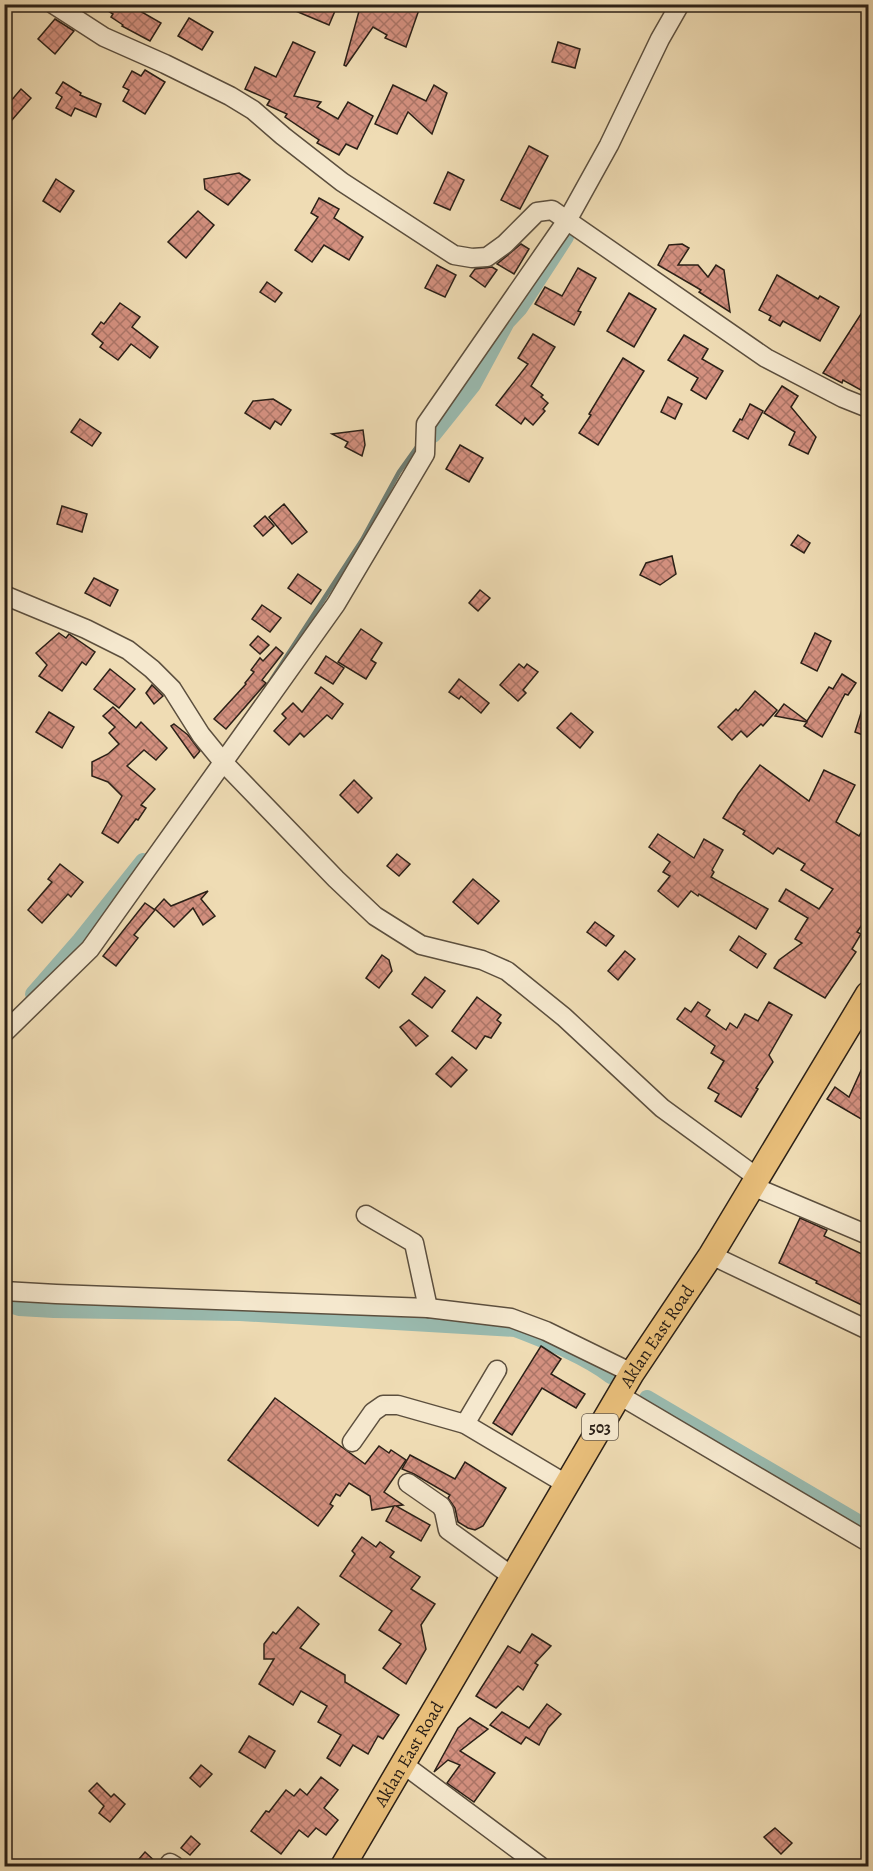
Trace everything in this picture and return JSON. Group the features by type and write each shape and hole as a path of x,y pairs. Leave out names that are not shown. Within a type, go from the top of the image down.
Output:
{"main road":[{"name":"Aklan East Road","path":"343,1866 632,1373 711,1255 868,994"}],"street":[{"path":"53,4 104,37 165,64 253,110 342,182 454,255 472,258 488,257 505,244 537,212 552,210 766,358 843,398 868,408"},
{"path":"4,1033 90,949 336,604 425,454 426,424 568,219 609,145 660,39 680,4"},
{"path":"4,595 86,629 128,650 152,669 172,689 201,735 223,762 375,916 421,945 482,960 507,971 564,1017 662,1108 755,1182 868,1235"},
{"path":"366,1215 414,1243 428,1308"},
{"path":"711,1255 868,1330"},
{"path":"4,1291 428,1308 511,1318 632,1373"},
{"path":"465,1424 497,1370"},
{"path":"619,1395 868,1542"},
{"path":"352,1442 373,1412 383,1405 398,1405 465,1424 566,1484"},
{"path":"408,1483 441,1506 448,1530 513,1577"},
{"path":"403,1764 540,1866"}],"building":[{"path":"97,4 128,4 161,23 150,41 122,26 111,17 113,14"},
{"path":"279,4 338,4 329,25"},
{"path":"361,4 381,4 401,10 403,4 421,4 406,47 385,38 387,35 373,27 346,66 344,65"},
{"path":"189,18 213,32 202,50 178,36"},
{"path":"55,19 74,31 55,54 38,39"},
{"path":"293,42 315,52 294,96 321,102 317,107 338,119 348,102 373,116 357,149 346,144 339,155 317,143 319,140 285,117 287,114 267,105 270,100 245,89 255,67 276,77"},
{"path":"558,42 580,49 575,68 552,62"},
{"path":"145,70 165,82 145,114 123,101 129,90 123,87 132,71 141,76"},
{"path":"63,82 81,93 80,95 101,104 96,117 75,108 71,116 56,108 62,97 56,93"},
{"path":"393,85 426,101 434,85 447,93 432,134 408,112 397,134 375,124"},
{"path":"21,89 31,98 12,120 4,113 4,109"},
{"path":"529,146 548,156 520,209 501,200"},
{"path":"448,172 464,180 450,210 434,203"},
{"path":"239,173 250,180 228,205 205,189 204,179"},
{"path":"56,179 74,191 60,212 43,201"},
{"path":"319,198 339,209 334,218 363,237 349,260 324,245 312,262 295,250 318,217 311,213"},
{"path":"198,211 214,225 186,258 168,242"},
{"path":"521,244 529,249 514,274 497,264"},
{"path":"682,244 689,248 678,265 698,265 708,277 716,265 724,270 730,312 699,292 701,290 658,265 669,245"},
{"path":"437,265 456,275 445,297 425,288"},
{"path":"492,267 497,270 485,287 470,276 475,269"},
{"path":"578,268 596,278 578,311 581,312 574,325 535,304 545,287 562,296"},
{"path":"777,275 818,299 820,296 839,307 820,341 783,321 780,326 769,320 771,316 759,310"},
{"path":"267,282 282,293 275,302 260,292"},
{"path":"629,293 656,309 634,347 607,331"},
{"path":"120,303 140,317 132,327 158,347 150,358 131,344 118,360 100,347 103,343 92,334 101,322 104,324"},
{"path":"868,303 868,394 843,380 842,383 823,373"},
{"path":"533,334 555,347 531,386 543,395 541,397 548,403 543,409 545,411 533,425 525,418 521,424 496,405 528,364 518,358"},
{"path":"684,335 708,349 702,359 723,371 706,399 691,390 698,378 668,360"},
{"path":"623,358 644,371 598,445 579,433"},
{"path":"782,386 798,396 791,407 816,437 808,454 789,445 795,432 764,413"},
{"path":"668,397 682,404 675,419 661,412"},
{"path":"273,399 291,410 281,425 275,421 270,429 245,413 253,401"},
{"path":"750,404 763,411 748,439 733,431"},
{"path":"80,419 101,433 92,446 71,432"},
{"path":"363,430 365,445 362,456 345,447 348,442 332,434"},
{"path":"460,445 483,458 469,482 446,469"},
{"path":"284,504 307,532 292,544 269,517"},
{"path":"62,506 87,514 82,532 57,524"},
{"path":"265,516 274,526 263,536 254,526"},
{"path":"798,535 810,543 804,553 791,545"},
{"path":"672,556 676,574 660,585 640,575 646,563"},
{"path":"298,574 321,590 311,604 288,588"},
{"path":"94,578 118,590 110,606 85,593"},
{"path":"480,590 490,598 478,611 469,603"},
{"path":"262,605 281,618 270,632 252,619"},
{"path":"361,629 382,643 371,660 376,663 366,679 338,662"},
{"path":"59,633 66,638 69,634 95,652 86,665 82,662 62,691 39,676 47,665 36,653"},
{"path":"815,633 831,641 817,671 801,663"},
{"path":"258,636 269,645 260,654 250,645"},
{"path":"276,647 283,653 262,680 266,683 226,729 214,719 246,684 254,672 251,670 260,658 263,661"},
{"path":"326,656 344,668 333,684 315,673"},
{"path":"519,664 524,668 527,664 538,672 523,690 526,693 518,701 500,685"},
{"path":"110,669 135,689 119,708 94,689"},
{"path":"842,674 856,683 848,695 845,694 822,737 804,726 807,722 775,716 784,704 807,721 829,687 833,689"},
{"path":"459,679 489,703 481,713 461,696 459,699 449,692"},
{"path":"152,685 163,696 154,704 146,693"},
{"path":"321,687 343,704 332,719 327,715 304,737 300,733 289,745 274,731 286,718 282,714 293,703 302,712"},
{"path":"755,691 777,710 763,726 761,724 747,737 741,731 732,740 718,727 736,709 738,711"},
{"path":"866,697 868,698 868,737 855,732"},
{"path":"113,707 136,728 141,722 167,748 156,760 144,750 127,766 155,789 141,805 146,808 138,820 136,819 118,843 102,833 122,796 108,782 92,776 92,762 108,754 119,744 109,733 115,727 103,716"},
{"path":"49,712 74,727 62,748 36,732"},
{"path":"571,713 593,732 580,748 557,728"},
{"path":"174,724 188,735 200,751 194,758 171,726"},
{"path":"760,765 809,801 824,770 855,785 836,822 859,836 868,822 868,916 857,932 861,934 852,949 856,952 825,998 774,968 779,960 802,943 795,939 808,918 779,901 786,889 819,909 833,889 801,870 805,864 778,848 773,854 743,834 745,831 723,818"},
{"path":"354,780 372,798 358,813 340,795"},
{"path":"658,834 694,858 704,839 723,850 712,870 714,872 711,877 768,909 756,929 699,894 698,896 691,891 678,907 658,891 670,876 663,872 670,862 649,847"},
{"path":"397,854 410,864 399,876 387,866"},
{"path":"60,864 83,882 71,897 68,894 42,923 28,910 52,882 48,879"},
{"path":"473,879 499,901 478,924 453,902"},
{"path":"208,891 201,899 215,916 203,925 193,908 174,927 155,909 164,899 171,906"},
{"path":"145,903 155,910 134,935 138,938 116,966 103,956"},
{"path":"595,922 614,936 606,946 587,932"},
{"path":"739,936 766,954 757,968 730,950"},
{"path":"625,951 635,959 618,980 608,971"},
{"path":"382,955 389,960 392,971 379,988 366,978"},
{"path":"425,977 445,991 432,1008 412,994"},
{"path":"477,997 501,1015 497,1020 501,1023 491,1038 485,1036 476,1049 452,1031"},
{"path":"698,1002 710,1010 706,1016 726,1030 730,1023 737,1028 745,1014 758,1021 769,1002 792,1015 769,1055 773,1062 741,1117 715,1101 719,1094 708,1088 724,1061 711,1053 715,1046 677,1019 685,1008 691,1012"},
{"path":"409,1020 428,1036 416,1046 400,1027"},
{"path":"868,1055 868,1123 827,1099 835,1087 849,1097"},
{"path":"452,1057 467,1070 451,1087 436,1074"},
{"path":"800,1218 827,1230 824,1236 868,1257 868,1308 779,1263"},
{"path":"541,1346 561,1359 551,1374 585,1394 576,1408 542,1388 512,1435 493,1423"},
{"path":"275,1398 365,1464 379,1446 389,1453 391,1450 406,1460 384,1492 403,1505 396,1506 430,1525 421,1541 386,1521 394,1506 372,1510 370,1496 349,1483 340,1496 336,1494 330,1504 333,1506 318,1526 228,1460"},
{"path":"410,1455 455,1479 465,1462 506,1488 483,1526 475,1530 458,1522 455,1508 448,1498 450,1495 402,1469"},
{"path":"362,1537 376,1547 380,1542 394,1552 390,1557 420,1577 411,1589 435,1604 421,1625 426,1649 406,1684 383,1668 401,1644 379,1630 392,1611 340,1576 355,1554 352,1551"},
{"path":"298,1607 319,1624 300,1648 345,1675 345,1682 399,1715 383,1739 378,1736 368,1754 353,1745 340,1766 327,1758 341,1735 318,1722 327,1706 301,1691 293,1705 259,1684 274,1659 264,1659 264,1644 273,1632 276,1634"},
{"path":"532,1634 551,1646 535,1663 538,1665 523,1690 518,1686 496,1708 476,1696 508,1646 520,1653"},
{"path":"547,1704 561,1714 548,1728 539,1745 526,1737 521,1744 490,1725 502,1712 529,1728"},
{"path":"470,1718 488,1729 460,1751 495,1773 474,1802 447,1783 460,1765 448,1760 434,1772 458,1728"},
{"path":"249,1736 275,1751 265,1768 239,1752"},
{"path":"201,1765 212,1774 200,1787 190,1778"},
{"path":"321,1777 338,1790 324,1808 338,1820 326,1835 316,1828 308,1837 299,1830 281,1854 251,1831 286,1790 294,1796 300,1789 307,1795"},
{"path":"97,1783 111,1797 114,1794 125,1804 110,1822 99,1813 104,1806 89,1791"},
{"path":"775,1828 792,1843 781,1854 764,1837"},
{"path":"191,1836 200,1844 190,1855 181,1848"},
{"path":"145,1852 159,1865 160,1866 133,1866"}],"waterway":[{"path":"433,435 473,385 507,322 520,308 566,237"},
{"path":"266,688 362,540 399,472 419,444"},
{"path":"33,994 80,940 143,861"},
{"path":"4,1303 19,1308 54,1310 240,1313 515,1329 577,1355 611,1376"},
{"path":"647,1398 868,1528"}]}
